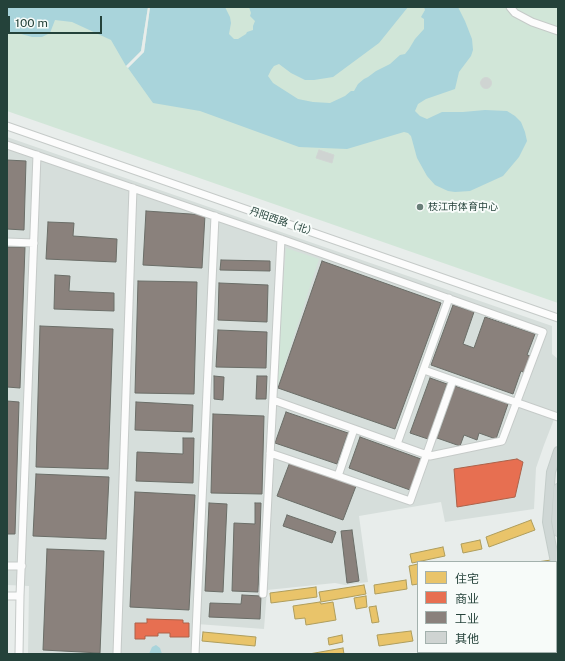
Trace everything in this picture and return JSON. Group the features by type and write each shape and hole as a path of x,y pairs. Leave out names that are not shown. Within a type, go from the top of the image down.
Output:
{"main road":[{"path":"556,561 547,522 550,472 558,451"},
{"path":"558,488 556,521 558,532"}],"street":[{"path":"510,7 515,13 532,22 558,31"},
{"name":"丹阳西路（北）","path":"7,126 558,318"},
{"path":"7,145 281,239 543,332 502,441 430,456 273,400"},
{"path":"19,654 37,155"},
{"path":"117,654 133,188"},
{"path":"195,654 215,216"},
{"path":"263,594 281,239"},
{"path":"7,242 34,243"},
{"path":"397,444 449,298"},
{"path":"424,370 558,417"},
{"path":"270,453 410,501 453,380"},
{"path":"338,476 354,429"},
{"path":"7,566 22,566"},
{"path":"7,596 20,596"}],"shaded area":[{"path":"7,137 552,326 552,354 558,359 558,409 536,468 534,509 445,522 441,502 359,516 368,582 345,585 335,583 267,590 264,629 197,624 195,654 28,654 29,586 7,585"}],"green space":[{"name":"枝江市体育中心","path":"7,7 558,7 558,303 7,111"},
{"path":"286,248 319,259 277,388 275,387"}],"water":[{"path":"7,7 148,7 141,51 126,66 111,40 72,22 55,20 50,33 42,37 32,37 14,32 7,32"},
{"path":"150,7 225,7 231,23 229,34 234,39 238,39 247,32 253,30 255,21 250,16 251,13 249,7 408,7 379,43 333,77 305,80 291,73 279,64 274,66 268,76 273,83 298,99 330,103 345,96 351,91 354,91 358,84 364,79 390,64 400,55 405,54 424,29 424,19 421,17 425,10 424,7 458,7 472,39 473,50 471,56 459,72 455,89 426,99 418,104 415,111 420,116 427,119 442,112 485,110 507,111 521,122 527,141 519,157 503,176 470,191 455,192 448,191 435,185 427,176 417,158 411,136 408,133 404,132 347,149 299,147 200,111 153,103 128,68 144,52"},
{"path":"156,645 160,648 162,654 149,654 152,647"}],"pier":[{"path":"148,7 150,7 144,52 128,68 126,66 141,51"}],"building: 住宅":[{"path":"531,520 535,530 489,547 486,537"},
{"path":"480,540 482,549 463,553 461,544"},
{"path":"443,547 445,556 412,563 410,554"},
{"path":"417,564 417,584 412,585 409,566"},
{"path":"406,580 407,589 375,594 374,585"},
{"path":"364,585 366,594 321,602 319,592"},
{"path":"316,587 317,597 271,603 270,593"},
{"path":"366,596 367,607 356,609 354,598"},
{"path":"320,602 321,604 333,602 336,620 306,625 305,618 295,619 293,606"},
{"path":"376,606 379,622 372,623 369,607"},
{"path":"411,631 413,641 379,646 377,635"},
{"path":"203,632 256,637 255,646 202,641"},
{"path":"342,635 343,642 329,645 328,638"},
{"path":"343,648 344,654 309,654"}],"building: 商业":[{"path":"517,459 523,462 515,497 457,507 454,469"},
{"path":"147,619 183,620 183,623 189,623 189,637 170,637 170,633 158,633 158,636 145,636 145,639 135,639 135,623 147,623"}],"building: 工业":[{"path":"7,160 26,161 24,230 7,229"},
{"path":"146,211 205,215 202,268 143,265"},
{"path":"48,222 74,223 73,236 117,239 116,262 46,259"},
{"path":"7,247 25,247 20,388 7,387"},
{"path":"221,260 270,261 270,271 220,270"},
{"path":"322,261 441,303 395,429 278,388"},
{"path":"55,275 70,276 69,291 114,293 114,311 54,309"},
{"path":"138,281 197,282 194,394 135,393"},
{"path":"219,283 268,285 267,322 218,320"},
{"path":"453,305 474,312 463,344 474,348 485,317 535,334 527,355 531,356 525,373 521,371 513,394 431,365"},
{"path":"40,326 113,329 108,469 36,467"},
{"path":"218,330 267,332 266,368 216,367"},
{"path":"214,376 224,377 223,400 214,399"},
{"path":"257,376 267,376 266,399 256,399"},
{"path":"430,378 447,384 428,439 410,433"},
{"path":"455,386 508,404 496,439 479,433 477,440 464,435 460,446 437,438"},
{"path":"7,401 19,402 15,534 7,534"},
{"path":"136,402 193,405 192,432 135,430"},
{"path":"286,412 348,433 337,464 275,443"},
{"path":"213,414 264,416 262,494 211,493"},
{"path":"360,437 421,459 410,490 349,468"},
{"path":"183,438 194,438 193,483 136,481 137,452 183,454"},
{"path":"290,462 356,486 343,520 277,496"},
{"path":"36,474 109,477 106,539 33,536"},
{"path":"135,492 195,495 189,610 130,607"},
{"path":"209,503 227,504 223,592 205,591"},
{"path":"255,503 261,503 258,592 232,591 234,523 255,524"},
{"path":"287,515 336,532 332,543 283,526"},
{"path":"352,530 359,581 347,583 341,531"},
{"path":"47,549 104,551 100,653 43,650"},
{"path":"242,595 261,596 260,619 209,617 210,603 241,604"}],"building: 其他":[{"path":"484,78 488,78 490,79 490,87 484,88 481,85 481,81"},
{"path":"319,150 334,155 332,163 316,158"}],"place":[{"name":"枝江市体育中心","path":"420,207"}]}
